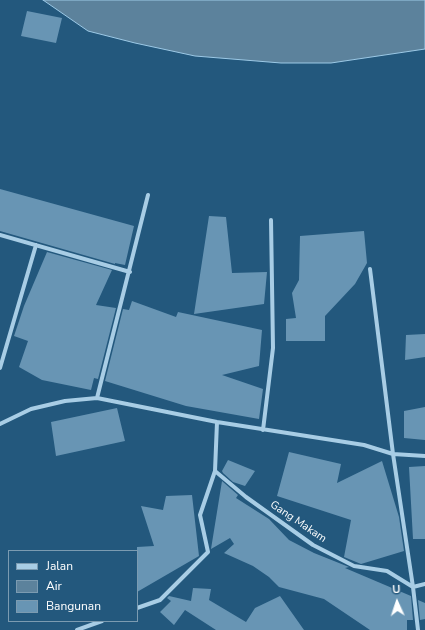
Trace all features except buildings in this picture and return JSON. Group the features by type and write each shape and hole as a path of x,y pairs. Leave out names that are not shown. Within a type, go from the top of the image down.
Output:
{"street":[{"path":"97,398 130,272 148,195"},
{"path":"263,430 274,348 271,220"},
{"path":"0,235 130,272"},
{"path":"0,368 36,245"},
{"path":"370,269 393,454 418,630"},
{"path":"0,424 31,409 65,401 97,398 217,422 364,445 393,454 425,456"},
{"path":"138,608 160,600 208,552 200,515 215,471 217,422"},
{"name":"Gang Makam","path":"215,471 246,497 313,545 354,566 387,571 413,587"},
{"path":"413,587 425,584"},
{"path":"77,630 99,622"}],"water":[{"path":"43,0 425,0 425,49 331,63 281,63 195,56 88,31"}]}
